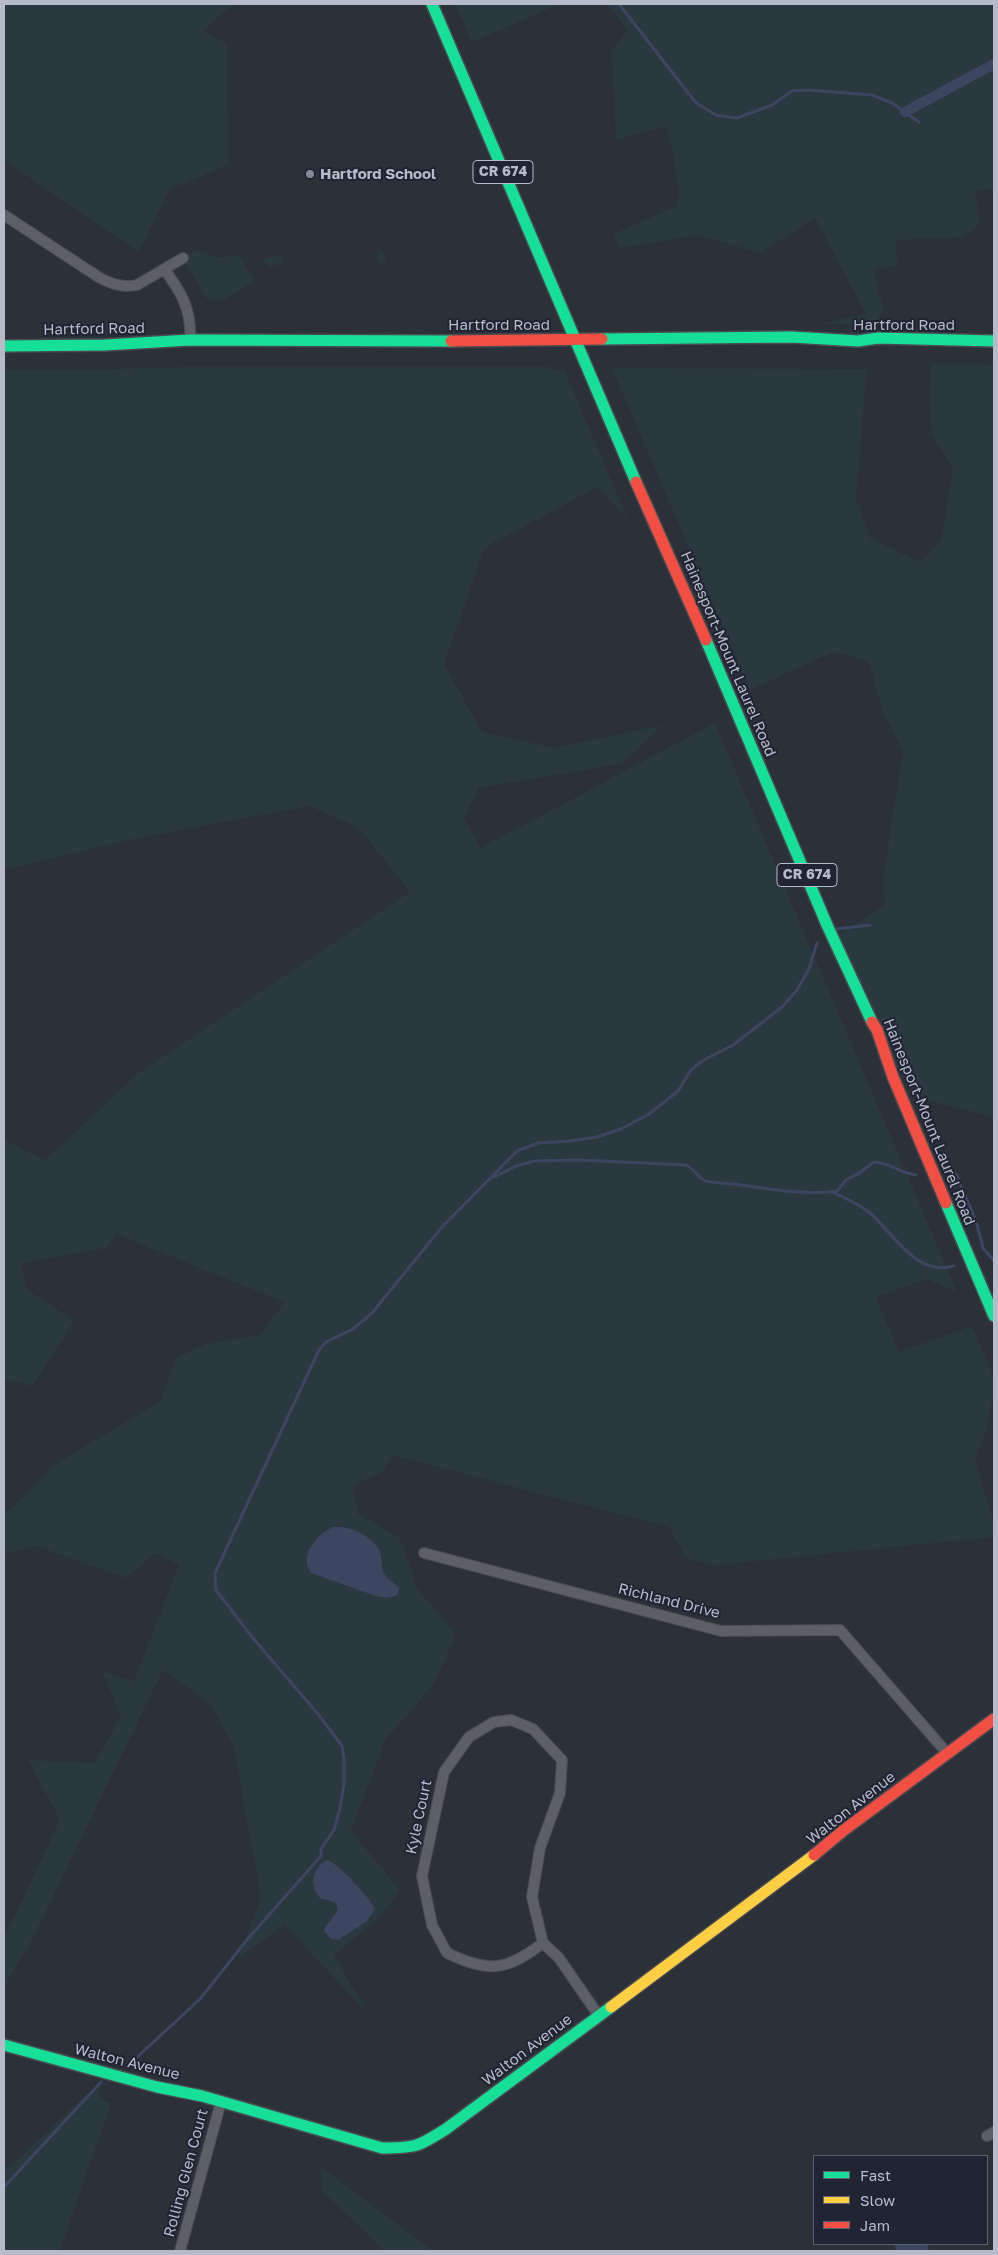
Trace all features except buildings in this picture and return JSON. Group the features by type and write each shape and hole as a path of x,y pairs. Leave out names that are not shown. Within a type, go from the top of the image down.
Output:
{"street":[{"name":"Hainesport-Mount Laurel Road","path":"432,4 830,933 864,1008 877,1030 893,1077 994,1316"},
{"path":"4,215 109,282 130,286 183,258"},
{"path":"164,269 177,286 186,303 190,321 190,340"},
{"name":"Hartford Road","path":"4,346 105,345 190,340 792,338 858,341 878,338 994,341"},
{"name":"Richland Drive","path":"424,1553 721,1631 840,1630 947,1753"},
{"name":"Walton Avenue","path":"4,2045 221,2102 382,2148 410,2148 422,2144 440,2133 600,2016 726,1920 799,1868 844,1830 994,1718"},
{"name":"Kyle Court","path":"511,1720 533,1729 562,1760 560,1793 540,1848 532,1898 543,1943 517,1961 497,1967 482,1966 464,1961 447,1953 432,1925 422,1876 444,1772 468,1737 494,1722 511,1720"},
{"path":"543,1943 559,1958 600,2016"},
{"name":"Rolling Glen Court","path":"180,2251 221,2102"}],"shaded area":[{"path":"4,4 234,4 202,31 227,43 228,165 170,189 139,252 4,160"},
{"path":"455,4 559,4 472,42"},
{"path":"607,4 994,4 994,188 975,192 980,224 962,237 896,240 897,266 873,269 883,309 877,324 820,324 866,314 815,218 760,253 699,235 620,248 613,234 677,206 679,188 667,126 616,140 612,51 627,30"},
{"path":"195,250 217,257 240,256 254,281 237,293 224,299 218,301 206,298 183,258"},
{"path":"378,250 386,255 384,264 378,262"},
{"path":"283,255 282,263 269,267 263,259"},
{"path":"931,364 994,365 994,1117 911,1096 836,936 885,905 883,879 903,751 882,710 869,661 833,652 750,690 612,368 867,369 856,498 871,539 920,562 941,541 953,468 932,434 929,398"},
{"path":"181,367 549,367 560,371 563,367 628,519 598,487 485,547 444,664 482,732 555,748 662,725 621,764 479,788 464,818 481,848 715,723 957,1292 927,1279 876,1297 899,1352 972,1326 994,1378 994,1389 987,1427 975,1459 994,1524 994,1537 715,1565 686,1558 669,1527 391,1455 384,1471 353,1486 358,1514 400,1538 417,1588 456,1635 434,1684 386,1739 351,1831 400,1890 381,1916 334,1955 370,2017 285,1924 237,1960 261,1898 234,1748 211,1704 163,1670 32,1940 4,1987 4,1939 60,1820 28,1760 95,1763 121,1716 102,1671 134,1681 179,1565 155,1553 126,1578 37,1546 4,1554 4,1516 54,1465 161,1401 176,1358 206,1344 261,1335 284,1302 116,1234 106,1248 21,1263 26,1289 74,1321 32,1386 4,1379 4,1140 46,1160 137,1074 410,892 358,827 309,806 133,839 4,870 4,369 76,370"},
{"path":"99,2083 100,2099 111,2103 60,2251 4,2251 4,2172"},
{"path":"321,2167 433,2251 385,2251 321,2190"}],"water":[{"path":"333,1527 346,1528 360,1533 377,1546 385,1575 399,1588 398,1595 387,1598 376,1596 311,1573 307,1560 311,1546 321,1535"},
{"path":"327,1860 332,1862 354,1882 375,1909 367,1921 338,1940 330,1938 324,1931 337,1912 337,1905 320,1898 313,1882 318,1867"},
{"path":"895,2245 927,2245 929,2251 896,2251"}],"waterway":[{"path":"619,4 696,103 716,115 737,118 772,105 792,91 808,90 872,95 892,103 919,122"},
{"path":"905,112 994,64"},
{"path":"836,929 870,925"},
{"path":"134,2060 200,1999 246,1941 321,1856 321,1849 334,1830 340,1808 344,1784 342,1746 318,1714 252,1637 216,1590 215,1573 319,1350 326,1342 353,1329 372,1313 442,1227 517,1151 538,1143 597,1137 621,1129 649,1114 678,1091 691,1070 702,1061 733,1045 782,1007 797,990 809,969 817,943"},
{"path":"494,1177 516,1166 534,1161 579,1160 686,1165 706,1181 812,1193 837,1191 847,1179 858,1174 874,1162 916,1175"},
{"path":"946,1170 953,1171 957,1176 976,1221 983,1248 994,1261"},
{"path":"832,1192 857,1204 870,1213 917,1260 940,1268 954,1266"},
{"path":"4,2187 101,2082"}],"traffic: fast":[{"path":"432,4 636,482"},
{"path":"602,339 792,337 858,341 878,338 994,341"},
{"path":"4,346 105,345 190,340 451,341"},
{"path":"706,640 827,925 872,1022"},
{"path":"946,1203 994,1316"},
{"path":"4,2045 157,2087 202,2096 382,2148 402,2148 429,2140 446,2129 611,2007"}],"traffic: slow":[{"path":"611,2007 814,1855"}],"traffic: jam":[{"path":"451,341 602,339"},
{"path":"636,482 706,640"},
{"path":"872,1022 877,1030 893,1077 946,1203"},
{"path":"814,1855 844,1830 994,1719"}],"place":[{"name":"Hartford School","path":"310,174"}]}
